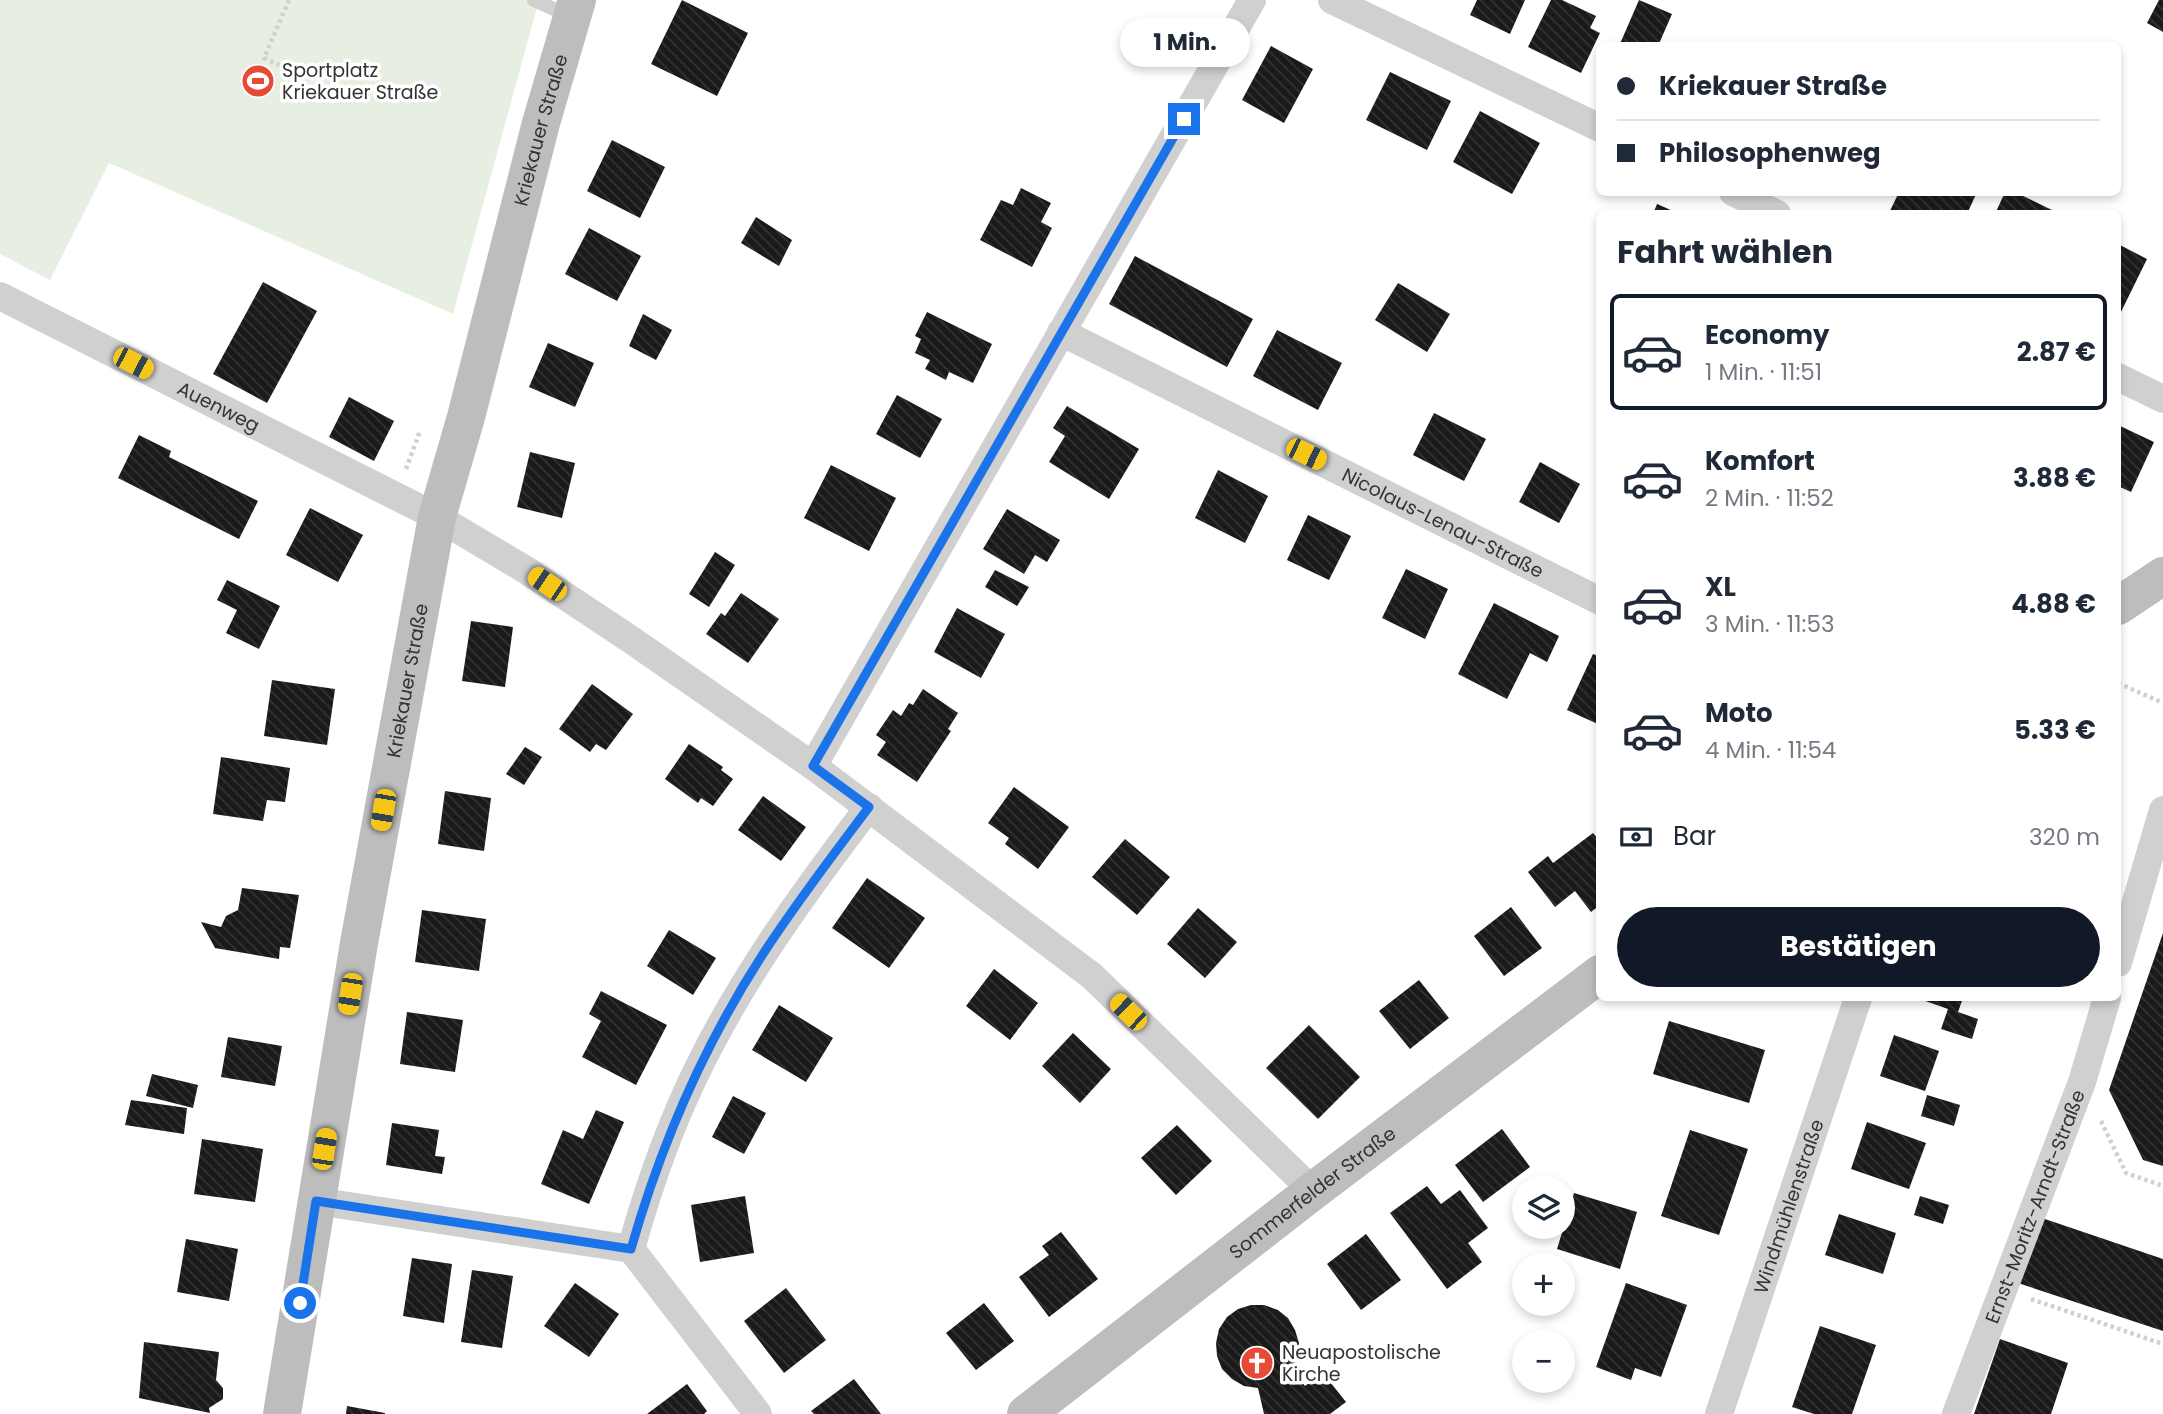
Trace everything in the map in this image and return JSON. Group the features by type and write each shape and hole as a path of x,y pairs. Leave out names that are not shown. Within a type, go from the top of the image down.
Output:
{"street":[{"path":"813,766 1252,0"},
{"path":"1332,0 1596,126"},
{"name":"Kriekauer Straße","path":"282,1414 359,943 437,517 466,417 541,123 575,9"},
{"path":"1741,196 1769,210"},
{"name":"Auenweg","path":"0,296 437,517 526,570 813,766 1091,976 1313,1191"},
{"name":"Nicolaus-Lenau-Straße","path":"1061,332 1596,599"},
{"path":"2121,378 2163,399"},
{"path":"2121,604 2163,576"},
{"path":"631,1249 662,1151 706,1052 763,954 795,906 869,807"},
{"path":"2121,953 2163,810"},
{"name":"Sommerfelder Straße","path":"1026,1414 1313,1191 1596,977"},
{"name":"Windmühlenstraße","path":"1719,1414 1857,1001"},
{"name":"Ernst-Moritz-Arndt-Straße","path":"1956,1414 2082,1082 2106,1001"},
{"path":"316,1201 631,1249 758,1414"}],"lane":[{"path":"534,0 575,9"}],"path":[{"path":"289,0 264,58 290,70"},
{"path":"2121,684 2163,703"},
{"path":"2082,1082 2126,1173 2163,1186"},
{"path":"2004,1289 2163,1344"}],"shaded area":[{"name":"Sportplatz Kriekauer Straße","path":"0,0 539,0 453,314 109,163 50,280 0,254"}],"building":[{"path":"682,0 748,33 717,96 651,64"},
{"path":"1477,0 1525,0 1510,34 1470,15"},
{"path":"1551,0 1562,0 1596,16 1590,28 1600,33 1581,73 1528,47"},
{"path":"1639,0 1672,14 1660,42 1621,42"},
{"path":"2159,0 2163,0 2163,32 2147,23"},
{"path":"1271,46 1313,69 1284,123 1242,100"},
{"path":"1390,72 1451,101 1427,150 1366,120"},
{"path":"1480,111 1540,143 1512,194 1453,162"},
{"path":"612,140 665,167 640,218 587,191"},
{"path":"1021,188 1051,203 1041,222 1052,228 1032,267 980,240 1001,200 1013,205"},
{"path":"1897,196 1975,196 1969,210 1890,210"},
{"path":"2003,196 2023,196 2052,210 1997,210"},
{"path":"1657,204 1671,210 1655,210"},
{"path":"756,217 792,240 779,266 741,243"},
{"path":"589,228 641,256 617,301 565,274"},
{"path":"2121,246 2147,259 2121,312"},
{"path":"1135,256 1253,319 1227,367 1109,304"},
{"path":"263,282 317,311 267,403 213,374"},
{"path":"1398,283 1450,314 1427,352 1375,320"},
{"path":"927,312 992,344 973,383 949,372 946,380 925,369 930,360 915,353 921,339 915,336"},
{"path":"643,314 672,330 656,360 629,346"},
{"path":"1277,330 1342,363 1318,410 1253,376"},
{"path":"548,343 594,363 575,407 529,387"},
{"path":"897,395 942,419 920,458 876,434"},
{"path":"349,397 394,421 374,461 329,437"},
{"path":"1067,406 1139,449 1109,499 1049,462 1065,436 1053,428"},
{"path":"1434,413 1486,439 1464,481 1413,455"},
{"path":"2121,426 2154,442 2131,492 2121,487"},
{"path":"139,435 171,451 169,457 258,501 239,539 118,478"},
{"path":"530,452 575,463 562,518 517,507"},
{"path":"1540,462 1580,484 1559,523 1519,502"},
{"path":"831,465 896,498 869,551 804,518"},
{"path":"1218,470 1268,496 1245,543 1195,518"},
{"path":"310,508 363,535 338,582 286,555"},
{"path":"1007,509 1060,540 1047,562 1035,555 1024,574 983,549"},
{"path":"1308,515 1351,536 1329,580 1287,560"},
{"path":"715,552 735,565 709,607 689,594"},
{"path":"1406,569 1448,589 1425,639 1382,618"},
{"path":"995,570 1029,587 1017,606 985,587"},
{"path":"227,580 280,606 259,649 226,633 237,610 217,600"},
{"path":"741,593 779,619 748,663 706,634 721,613 725,616"},
{"path":"1494,603 1559,636 1547,662 1530,653 1507,699 1458,674"},
{"path":"957,608 1005,634 981,678 934,652"},
{"path":"471,621 513,627 505,687 462,681"},
{"path":"1593,654 1596,655 1596,723 1567,710"},
{"path":"272,680 335,689 327,745 264,736"},
{"path":"592,684 633,714 606,750 596,744 590,752 559,729"},
{"path":"923,689 958,713 948,729 951,731 917,782 877,755 886,742 876,735 893,710 901,716 909,703 913,705"},
{"path":"689,744 723,767 721,770 733,779 713,806 701,798 698,803 665,779"},
{"path":"525,747 542,757 524,785 506,774"},
{"path":"221,757 290,768 285,802 267,800 263,821 213,814"},
{"path":"1014,787 1069,827 1038,869 1005,844 1009,838 988,823"},
{"path":"445,791 491,798 484,851 438,844"},
{"path":"763,796 806,827 781,861 738,830"},
{"path":"1593,833 1596,836 1596,908 1591,912 1575,891 1555,907 1528,872 1548,856 1553,863"},
{"path":"1125,839 1170,877 1137,915 1092,877"},
{"path":"867,878 925,918 889,968 832,928"},
{"path":"242,888 299,895 290,948 280,947 279,959 215,948 201,922 221,927 226,916 238,910"},
{"path":"1511,907 1542,948 1504,976 1474,936"},
{"path":"1198,908 1237,942 1205,978 1167,944"},
{"path":"422,910 486,919 479,971 415,962"},
{"path":"669,930 716,958 693,995 647,966"},
{"path":"2163,933 2163,1166 2143,1160 2109,1090"},
{"path":"994,969 1038,1003 1010,1040 966,1006"},
{"path":"1419,980 1449,1018 1410,1049 1379,1011"},
{"path":"601,991 667,1025 636,1085 582,1057 601,1021 589,1014"},
{"path":"1925,1001 1962,1001 1958,1012 1978,1019 1972,1039 1941,1029 1948,1009"},
{"path":"779,1005 833,1038 806,1082 752,1050"},
{"path":"407,1012 463,1020 455,1072 400,1064"},
{"path":"1669,1021 1765,1050 1749,1103 1653,1074"},
{"path":"1309,1025 1360,1077 1318,1119 1266,1068"},
{"path":"1073,1033 1111,1069 1080,1103 1042,1066"},
{"path":"1894,1035 1939,1051 1925,1091 1880,1076"},
{"path":"228,1037 282,1046 275,1086 221,1077"},
{"path":"152,1074 198,1085 193,1108 146,1096"},
{"path":"1927,1095 1960,1105 1954,1126 1921,1116"},
{"path":"733,1096 766,1113 744,1154 712,1137"},
{"path":"131,1100 187,1108 184,1134 125,1125"},
{"path":"596,1110 624,1122 589,1204 541,1184 563,1130 583,1139"},
{"path":"1867,1122 1926,1143 1909,1189 1851,1169"},
{"path":"392,1123 439,1130 435,1156 445,1157 442,1174 386,1165"},
{"path":"1177,1125 1212,1161 1176,1195 1141,1158"},
{"path":"1502,1129 1530,1167 1518,1176 1512,1176 1512,1180 1483,1202 1455,1165"},
{"path":"1690,1130 1748,1149 1719,1235 1661,1216"},
{"path":"202,1139 263,1149 255,1202 194,1194"},
{"path":"1427,1186 1441,1204 1460,1190 1488,1228 1468,1243 1482,1262 1447,1289 1390,1213"},
{"path":"1575,1193 1637,1212 1620,1269 1557,1249 1560,1239 1575,1239"},
{"path":"745,1196 754,1253 700,1262 691,1205"},
{"path":"1920,1196 1949,1205 1943,1224 1914,1215"},
{"path":"1839,1214 1896,1233 1883,1274 1825,1255"},
{"path":"2042,1218 2163,1259 2163,1331 2018,1283"},
{"path":"1061,1232 1098,1279 1049,1317 1019,1277 1049,1255 1042,1246"},
{"path":"1366,1234 1401,1280 1361,1310 1327,1264"},
{"path":"186,1239 238,1249 229,1301 177,1292"},
{"path":"412,1258 452,1264 444,1323 403,1316"},
{"path":"472,1270 513,1276 502,1348 461,1342"},
{"path":"575,1283 619,1314 589,1357 544,1326"},
{"path":"1626,1283 1687,1305 1661,1377 1635,1368 1631,1380 1596,1367"},
{"path":"786,1288 826,1340 784,1373 744,1321"},
{"path":"984,1303 1014,1341 976,1370 946,1333"},
{"name":"Neuapostolische Kirche","path":"1264,1305 1278,1310 1288,1318 1299,1343 1292,1369 1305,1386 1323,1373 1346,1402 1330,1414 1264,1414 1258,1388 1244,1386 1232,1379 1222,1369 1217,1356 1219,1329 1227,1317 1238,1309"},
{"path":"1820,1326 1876,1345 1852,1414 1814,1414 1792,1407"},
{"path":"2000,1339 2068,1363 2051,1414 1974,1414"},
{"path":"144,1342 219,1352 216,1380 223,1388 223,1399 209,1408 210,1413 139,1398"},
{"path":"854,1379 881,1414 814,1414 811,1411"},
{"path":"687,1384 707,1411 704,1414 647,1414"},
{"path":"347,1406 385,1413 385,1414 346,1414"}],"place":[{"name":"Sportplatz Kriekauer Straße","path":"258,81"},
{"name":"Neuapostolische Kirche","path":"1257,1363"}],"route":[{"path":"300,1303 316,1201 631,1249 662,1151 706,1052 763,954 795,906 869,807 813,766 1184,119"}]}
